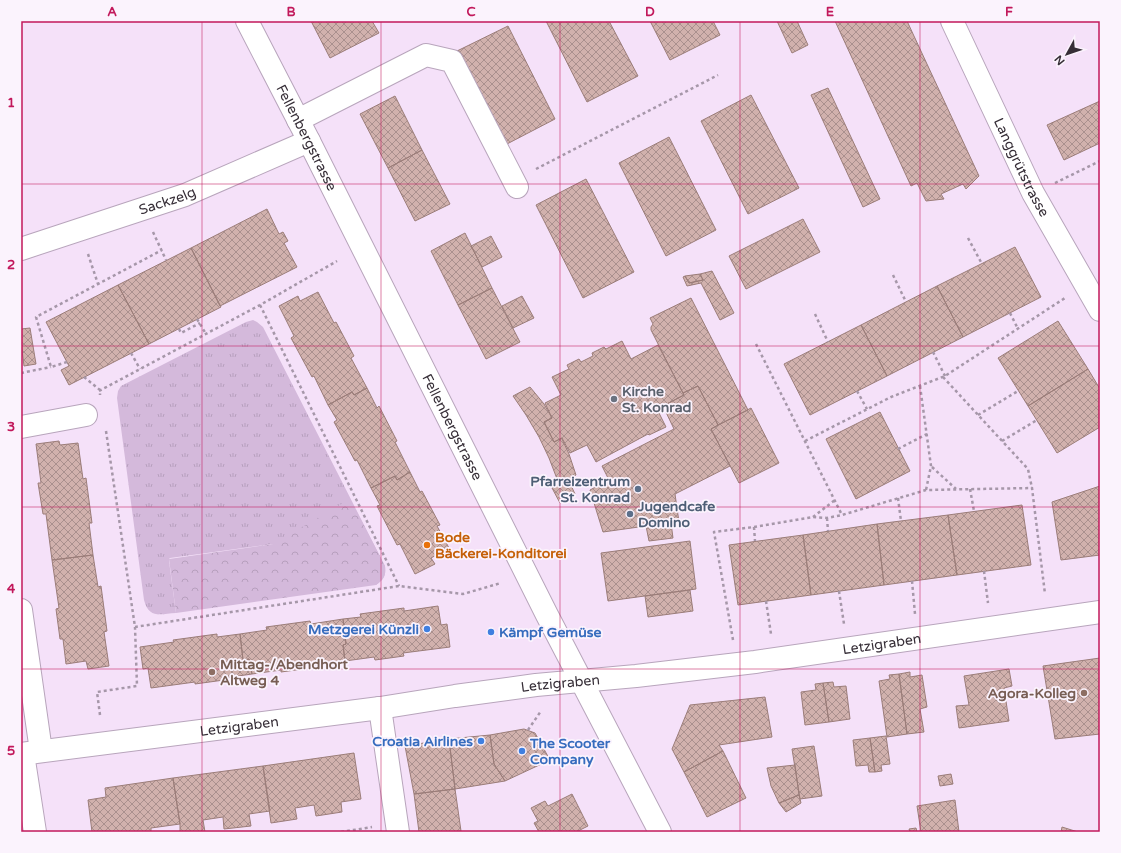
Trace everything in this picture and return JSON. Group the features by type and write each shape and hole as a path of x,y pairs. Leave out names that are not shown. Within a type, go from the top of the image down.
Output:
{"street":[{"name":"Fellenbergstrasse","path":"246,21 309,141 543,608 660,832"},
{"name":"Langgrütstrasse","path":"952,21 1033,193 1100,310"},
{"path":"298,120 426,54 452,61 515,184"},
{"name":"Sackzelg","path":"21,249 185,195 309,141"},
{"path":"21,427 86,415"},
{"path":"21,610 28,753 35,832"},
{"name":"Letzigraben","path":"28,753 380,708 530,686 756,662 1100,612"},
{"path":"380,708 398,828"}],"path":[{"path":"515,184 718,75"},
{"path":"1050,186 1100,161"},
{"path":"150,227 166,260"},
{"path":"968,238 982,264"},
{"path":"87,250 98,284"},
{"path":"51,367 36,317 162,250"},
{"path":"93,392 100,390 260,305 337,260"},
{"path":"893,275 906,302"},
{"path":"805,441 891,397 944,376 1071,295"},
{"path":"260,305 399,586"},
{"path":"1010,313 1018,329"},
{"path":"815,314 828,342"},
{"path":"198,319 206,334"},
{"path":"179,329 181,333 200,323"},
{"path":"756,344 842,515"},
{"path":"933,352 944,376 1028,470 1032,488 1046,598"},
{"path":"131,353 140,369"},
{"path":"21,373 67,362"},
{"path":"84,376 100,390 101,398"},
{"path":"920,386 931,466 926,490"},
{"path":"857,391 867,409"},
{"path":"978,415 1018,391"},
{"path":"1002,441 1037,420"},
{"path":"100,715 97,692 136,686 135,627 106,430"},
{"path":"898,449 927,434"},
{"path":"931,466 956,489"},
{"path":"733,642 714,532 813,517 826,518 842,515 926,490 1032,488"},
{"path":"970,489 974,512"},
{"path":"898,498 901,521"},
{"path":"813,517 835,500"},
{"path":"826,518 828,531"},
{"path":"754,527 755,541"},
{"path":"984,571 988,606"},
{"path":"912,581 916,616"},
{"path":"135,627 399,586 463,594 501,583"},
{"path":"839,591 844,626"},
{"path":"766,601 771,637"},
{"path":"528,730 545,705"},
{"path":"341,832 398,828"}],"green space":[{"path":"253,320 263,327 385,566 385,575 376,585 273,544 170,558 169,561 176,613 152,613 146,606 144,600 117,398 118,391 121,386 246,322"},
{"path":"350,499 385,566 384,577 376,585 176,613 169,559 273,544"}],"building":[{"path":"311,21 372,21 379,33 330,58"},
{"path":"546,21 609,21 638,76 587,102"},
{"path":"650,21 713,21 720,35 670,60"},
{"path":"777,21 797,21 808,45 792,53"},
{"path":"835,21 907,21 979,176 966,189 963,184 941,194 944,199 926,201 917,183 911,186"},
{"path":"508,26 555,119 505,145 457,51"},
{"path":"828,88 880,199 863,207 811,95"},
{"path":"751,95 799,188 748,214 701,121"},
{"path":"395,96 422,150 388,168 360,114"},
{"path":"1100,101 1100,143 1064,160 1047,125"},
{"path":"669,137 716,230 666,256 619,163"},
{"path":"422,150 450,204 415,221 388,168"},
{"path":"586,179 634,272 583,298 536,205"},
{"path":"267,209 279,234 283,232 288,241 284,243 297,267 220,306 191,248"},
{"path":"803,219 820,252 746,289 729,256"},
{"path":"465,233 492,288 458,305 431,251"},
{"path":"491,236 502,257 482,267 471,246"},
{"path":"1015,247 1041,297 963,337 937,286"},
{"path":"191,248 221,307 149,344 118,285"},
{"path":"712,271 734,313 720,320 701,283 687,286 683,277 685,276 689,283 703,280 700,274"},
{"path":"700,274 703,280 689,283 685,276"},
{"path":"118,285 149,344 69,385 61,370 69,366 46,322"},
{"path":"937,286 963,337 887,376 861,325"},
{"path":"492,288 520,342 486,359 458,305"},
{"path":"318,292 334,323 336,322 354,356 351,358 367,388 354,395 352,392 328,405 314,376 312,377 291,338 294,336 279,306 298,296 300,301"},
{"path":"522,296 534,318 513,328 502,306"},
{"path":"691,298 748,410 718,425 698,386 683,393 651,330 653,324 650,318"},
{"path":"1058,321 1088,369 1028,406 998,358"},
{"path":"861,325 887,376 810,415 784,364"},
{"path":"30,328 36,364 24,366 21,329"},
{"name":"Kirche St. Konrad","path":"622,341 631,359 658,345 684,395 657,409 666,427 649,435 648,434 596,462 587,445 570,453 562,438 554,442 544,422 552,418 545,403 561,395 552,377 569,369 567,365 579,359 581,362 593,356 592,353 604,347 606,349"},
{"path":"1088,369 1100,389 1100,427 1057,453 1028,406"},
{"path":"698,386 718,425 711,429 730,466 675,494 679,522 671,523 673,538 649,541 646,526 603,532 590,490 609,480 602,466 674,429 663,406 684,395 683,393"},
{"path":"530,387 544,404 552,418 544,422 554,442 562,438 576,475 559,484 539,437 513,396"},
{"path":"367,388 377,408 379,406 397,441 395,442 410,472 397,480 395,476 371,488 357,460 355,461 334,422 337,420 328,405 352,392 354,395"},
{"path":"751,408 779,463 739,483 711,429"},
{"path":"880,412 910,471 856,499 826,439"},
{"path":"59,441 60,445 78,443 83,479 86,478 92,523 89,523 93,555 52,560 46,514 43,514 38,483 41,483 36,444"},
{"path":"410,472 440,525 437,526 449,548 431,558 435,564 415,574 400,544 397,545 377,506 380,505 371,488 395,476 397,480"},
{"path":"568,479 575,494 560,503 552,488"},
{"path":"1100,486 1100,555 1061,560 1052,502"},
{"path":"1022,505 1031,565 957,575 948,515"},
{"path":"948,515 957,575 884,585 877,524"},
{"path":"877,524 884,585 811,595 803,535"},
{"path":"803,535 811,595 738,605 729,545"},
{"path":"690,541 696,589 608,601 601,553"},
{"path":"93,555 98,587 101,586 107,631 104,632 109,666 88,669 86,661 66,664 63,639 60,639 56,609 59,608 52,560"},
{"path":"690,590 693,611 648,617 645,596"},
{"path":"438,606 441,625 447,624 450,647 403,653 404,656 375,660 374,657 345,661 343,645 346,644 343,619 361,617 360,614 404,608 404,611"},
{"path":"343,619 346,644 343,645 345,661 310,666 310,668 252,674 249,659 243,660 240,634 267,630 266,627 310,621 311,624"},
{"path":"217,634 217,637 240,634 243,660 249,659 252,674 224,678 224,680 151,688 148,668 143,669 140,647 174,642 173,640"},
{"path":"1100,658 1100,734 1055,739 1043,666"},
{"path":"1009,669 1012,686 1004,688 1009,721 959,728 956,706 969,705 964,676"},
{"path":"910,672 910,677 922,675 927,707 920,709 924,732 907,734 899,674"},
{"path":"899,674 907,734 887,737 879,681 890,679 889,675"},
{"path":"833,682 834,687 846,686 850,719 829,722 823,683"},
{"path":"823,683 829,722 805,725 801,692 816,690 815,684"},
{"path":"765,697 772,737 719,745 723,751 684,772 672,749 690,705"},
{"path":"524,729 535,733 550,760 505,781 494,764 490,735"},
{"path":"490,735 494,764 505,781 455,789 449,739"},
{"path":"886,736 890,764 881,765 882,771 875,772 870,738"},
{"path":"870,738 875,772 869,772 868,765 856,766 853,740"},
{"path":"449,739 455,789 414,794 405,746"},
{"path":"814,746 822,796 800,799 792,749"},
{"path":"723,751 746,798 707,817 684,772"},
{"path":"354,753 361,799 341,802 342,812 316,816 314,805 295,808 297,819 271,823 263,766"},
{"path":"795,765 799,795 779,803 771,786 767,768"},
{"path":"263,766 270,811 249,814 251,826 224,829 223,817 203,820 205,832 180,832 173,778"},
{"path":"951,774 953,784 940,786 938,776"},
{"path":"173,778 180,824 151,828 151,832 92,832 88,800 106,797 105,788"},
{"path":"455,789 461,831 419,832 414,794"},
{"path":"572,794 588,826 576,832 539,832 534,823 538,821 531,808 545,801 548,806"},
{"path":"799,795 801,803 786,812 779,803"},
{"path":"955,800 959,832 921,832 917,806"},
{"path":"1062,827 1078,832 1061,832"},
{"path":"916,828 917,832 910,832 909,829"}],"place":[{"name":"Kirche St. Konrad","path":"614,399"},
{"name":"Pfarreizentrum St. Konrad","path":"638,489"},
{"name":"Jugendcafe Domino","path":"630,514"},
{"name":"Bode Bäckerei-Konditorei","path":"427,545"},
{"name":"Metzgerei Künzli","path":"427,629"},
{"name":"Kämpf Gemüse","path":"491,632"},
{"name":"Mittag-/Abendhort Altweg 4","path":"212,672"},
{"name":"Agora-Kolleg","path":"1084,693"},
{"name":"Croatia Airlines","path":"481,741"},
{"name":"The Scooter Company","path":"522,751"}]}
